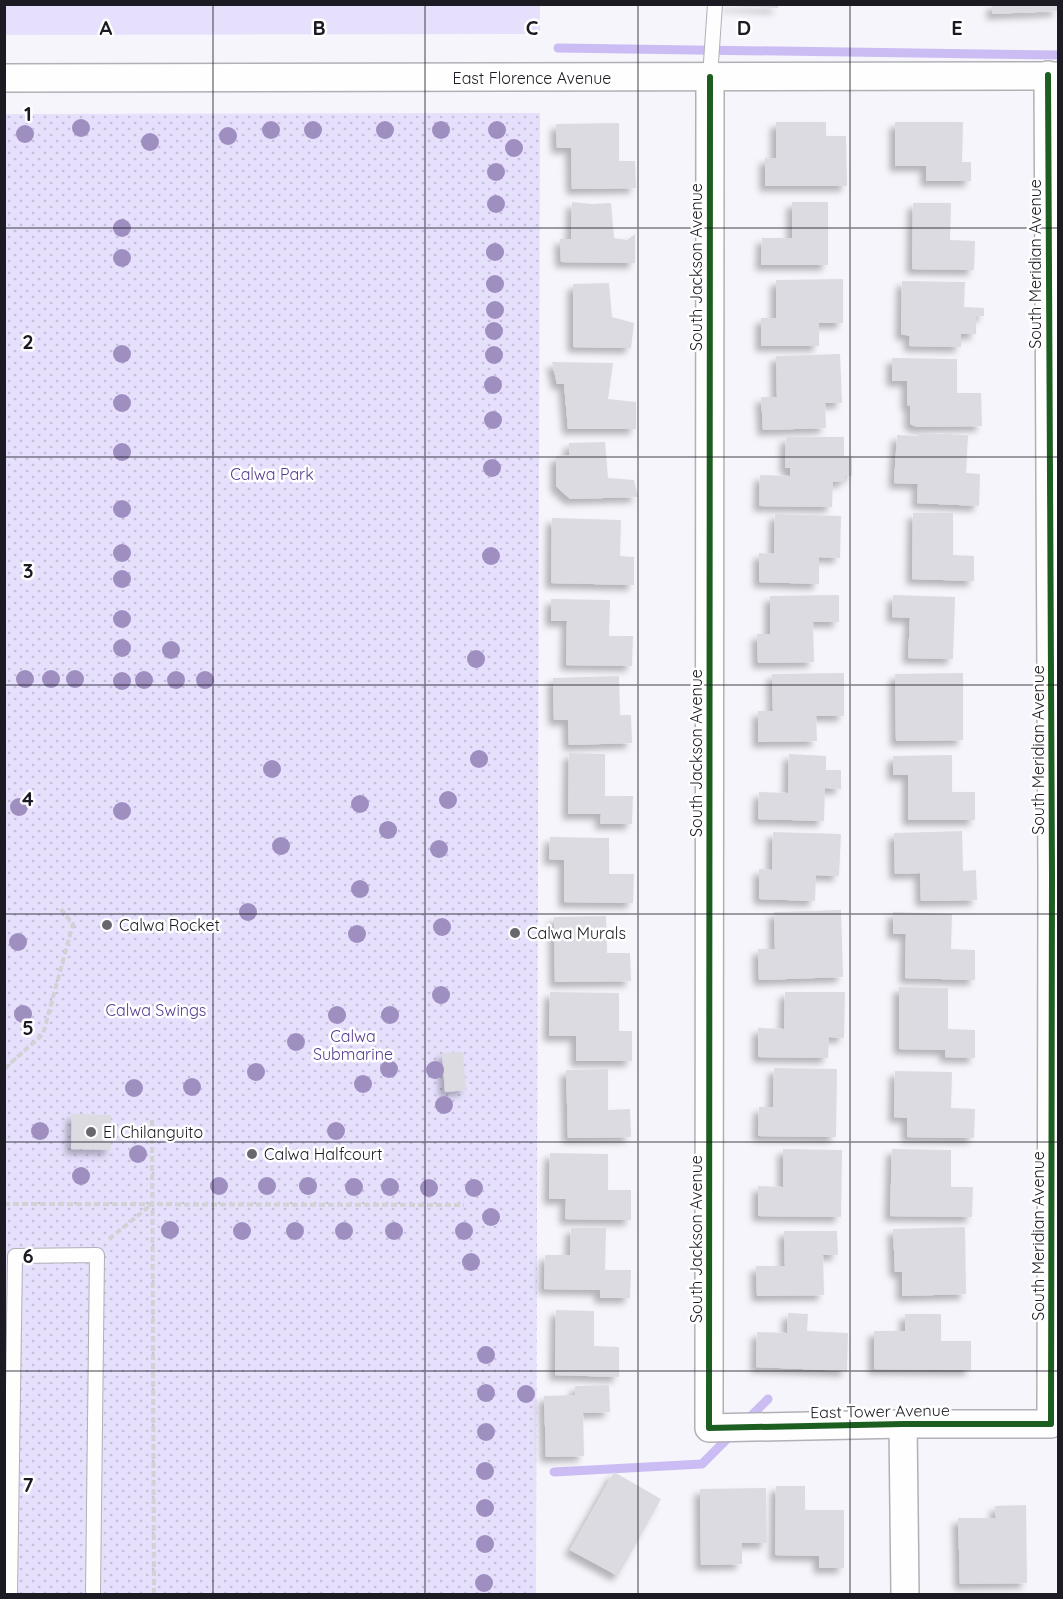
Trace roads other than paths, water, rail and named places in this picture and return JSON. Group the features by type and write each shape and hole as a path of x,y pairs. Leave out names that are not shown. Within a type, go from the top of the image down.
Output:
{"street":[{"name":"East Florence Avenue","path":"4,78 1053,76"},
{"name":"South Meridian Avenue","path":"1051,1424 1055,875 1053,76"},
{"name":"South Jackson Avenue","path":"709,1428 710,77"},
{"path":"903,1424 905,1594"},
{"name":"East Tower Avenue","path":"709,1428 1051,1424"}],"lane":[{"path":"710,77 715,4"},
{"path":"10,1594 15,1256 97,1255 93,1594"}],"waterway":[{"path":"558,48 1058,55"},
{"path":"746,1421 768,1399"},
{"path":"554,1472 702,1464 734,1432"}],"place":[{"name":"Calwa Rocket","path":"107,925"},
{"name":"Calwa Murals","path":"515,933"},
{"name":"El Chilanguito","path":"91,1132"},
{"name":"Calwa Halfcourt","path":"252,1154"}],"park label":[{"name":"Calwa Park","path":"272,474"},
{"name":"Calwa Swings","path":"156,1010"},
{"name":"Calwa Submarine","path":"353,1045"}]}
